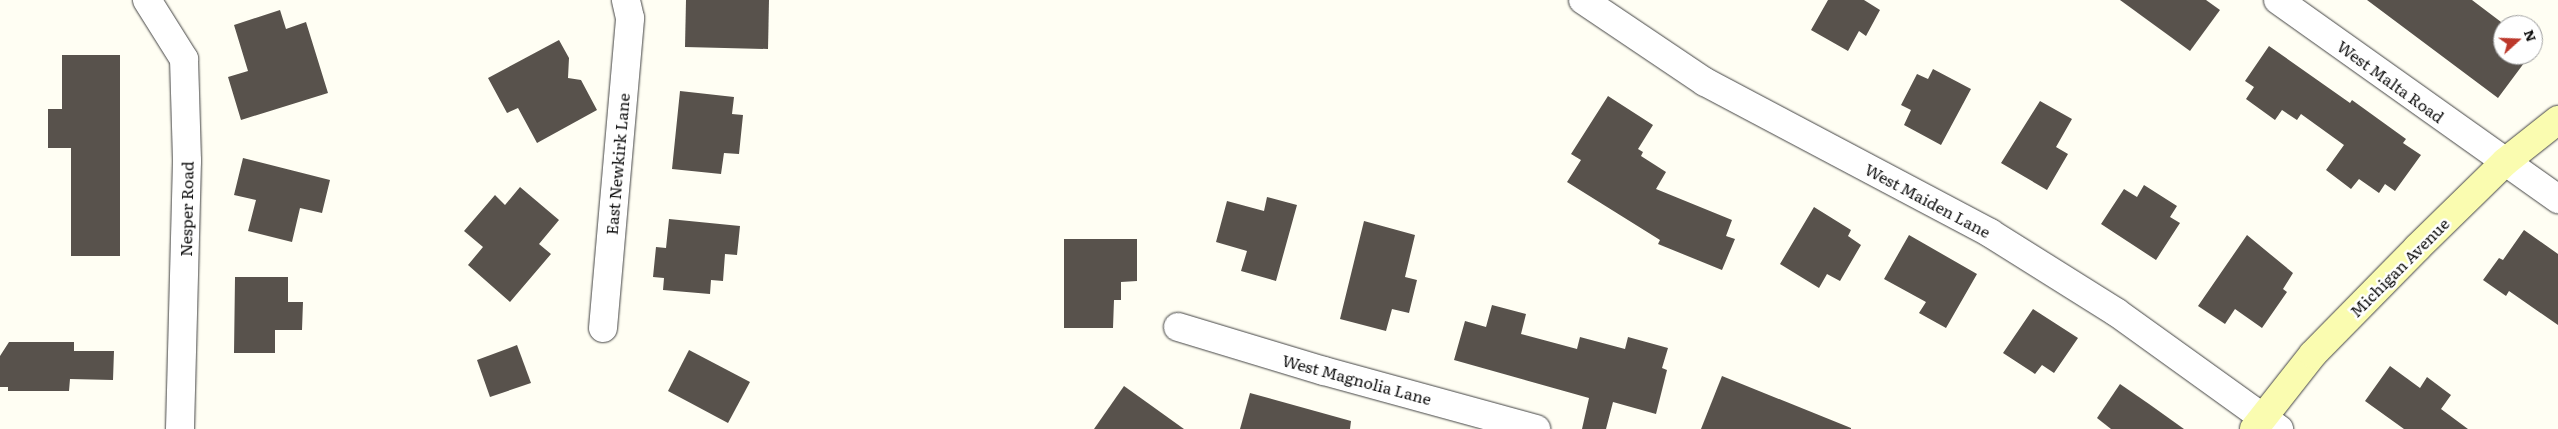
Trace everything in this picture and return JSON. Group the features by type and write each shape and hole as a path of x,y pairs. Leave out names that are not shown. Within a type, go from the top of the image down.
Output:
{"street":[{"name":"Nesper Road","path":"147,0 184,59 187,161 180,429"},
{"name":"East Newkirk Lane","path":"603,328 630,18 626,0"},
{"name":"West Maiden Lane","path":"1583,0 1705,82 1990,233 2116,312 2265,425"},
{"name":"West Malta Road","path":"2278,0 2558,198"},
{"name":"Michigan Avenue","path":"2265,425 2313,354 2505,162 2558,120"},
{"name":"West Magnolia Lane","path":"1178,327 1324,371 1536,429"}],"building":[{"path":"686,0 769,0 768,49 685,47"},
{"path":"1828,0 1864,0 1880,10 1866,36 1859,31 1848,51 1811,30"},
{"path":"2120,0 2206,0 2220,10 2190,51"},
{"path":"2367,0 2472,0 2493,16 2493,65 2523,65 2498,98"},
{"path":"280,10 286,29 306,22 328,93 241,120 228,77 248,71 234,25"},
{"path":"559,40 569,58 568,78 581,80 597,110 537,143 518,108 507,113 488,78"},
{"path":"2269,46 2350,103 2352,100 2406,139 2403,143 2421,155 2395,191 2385,184 2379,193 2359,179 2351,189 2326,170 2344,145 2301,114 2297,120 2282,110 2275,120 2246,99 2254,87 2245,81"},
{"path":"62,55 120,55 120,256 71,256 71,148 48,148 48,109 62,109"},
{"path":"1933,69 1971,89 1941,145 1904,125 1911,110 1901,105 1917,74 1928,79"},
{"path":"680,91 734,97 732,114 743,115 739,154 724,153 721,174 672,169"},
{"path":"1608,96 1653,125 1638,149 1643,152 1641,156 1666,172 1656,189 1732,220 1726,236 1735,239 1722,270 1658,244 1660,240 1567,182 1581,160 1571,154"},
{"path":"2040,101 2072,119 2056,147 2068,154 2047,190 2001,163"},
{"path":"243,158 330,180 322,213 300,208 292,242 248,231 256,200 234,195"},
{"path":"2144,185 2177,206 2170,217 2180,223 2156,260 2101,224 2124,189 2137,197"},
{"path":"520,187 559,220 539,244 551,254 510,302 468,265 483,247 464,231 495,195 505,205"},
{"path":"1267,197 1297,205 1276,281 1241,271 1247,251 1216,242 1227,201 1264,211"},
{"path":"1814,207 1851,230 1848,236 1861,245 1840,281 1827,274 1819,288 1780,264"},
{"path":"669,219 740,226 737,255 725,254 723,281 711,280 710,294 663,290 664,278 653,277 656,247 666,248"},
{"path":"1364,221 1415,235 1405,277 1417,280 1409,313 1392,309 1386,331 1340,319"},
{"path":"2524,230 2558,254 2558,325 2509,291 2506,296 2483,280 2499,258 2503,260"},
{"path":"1909,235 1977,274 1946,328 1919,313 1926,302 1884,279"},
{"path":"2247,235 2293,273 2283,289 2287,292 2262,328 2235,309 2225,324 2198,306"},
{"path":"1064,239 1137,239 1137,281 1121,282 1121,300 1114,300 1113,328 1064,328"},
{"path":"235,277 288,277 288,302 303,302 302,330 275,330 275,353 234,353"},
{"path":"1492,305 1526,314 1521,334 1577,349 1580,337 1625,349 1628,337 1668,348 1662,368 1667,370 1656,414 1613,402 1606,429 1582,429 1589,398 1454,360 1465,321 1486,327"},
{"path":"2033,309 2078,338 2054,373 2042,365 2035,374 2003,353"},
{"path":"9,342 74,342 74,351 114,351 113,380 70,379 69,391 8,391 8,387 0,387 0,356"},
{"path":"517,345 531,383 490,397 477,360"},
{"path":"689,350 750,382 728,423 668,391"},
{"path":"2390,366 2420,388 2427,377 2451,395 2441,409 2468,429 2404,429 2365,401"},
{"path":"1722,376 1851,428 1851,429 1701,429"},
{"path":"2120,384 2184,429 2111,429 2097,418"},
{"path":"1124,386 1184,429 1094,429"},
{"path":"1250,393 1351,421 1350,429 1240,429"}]}
